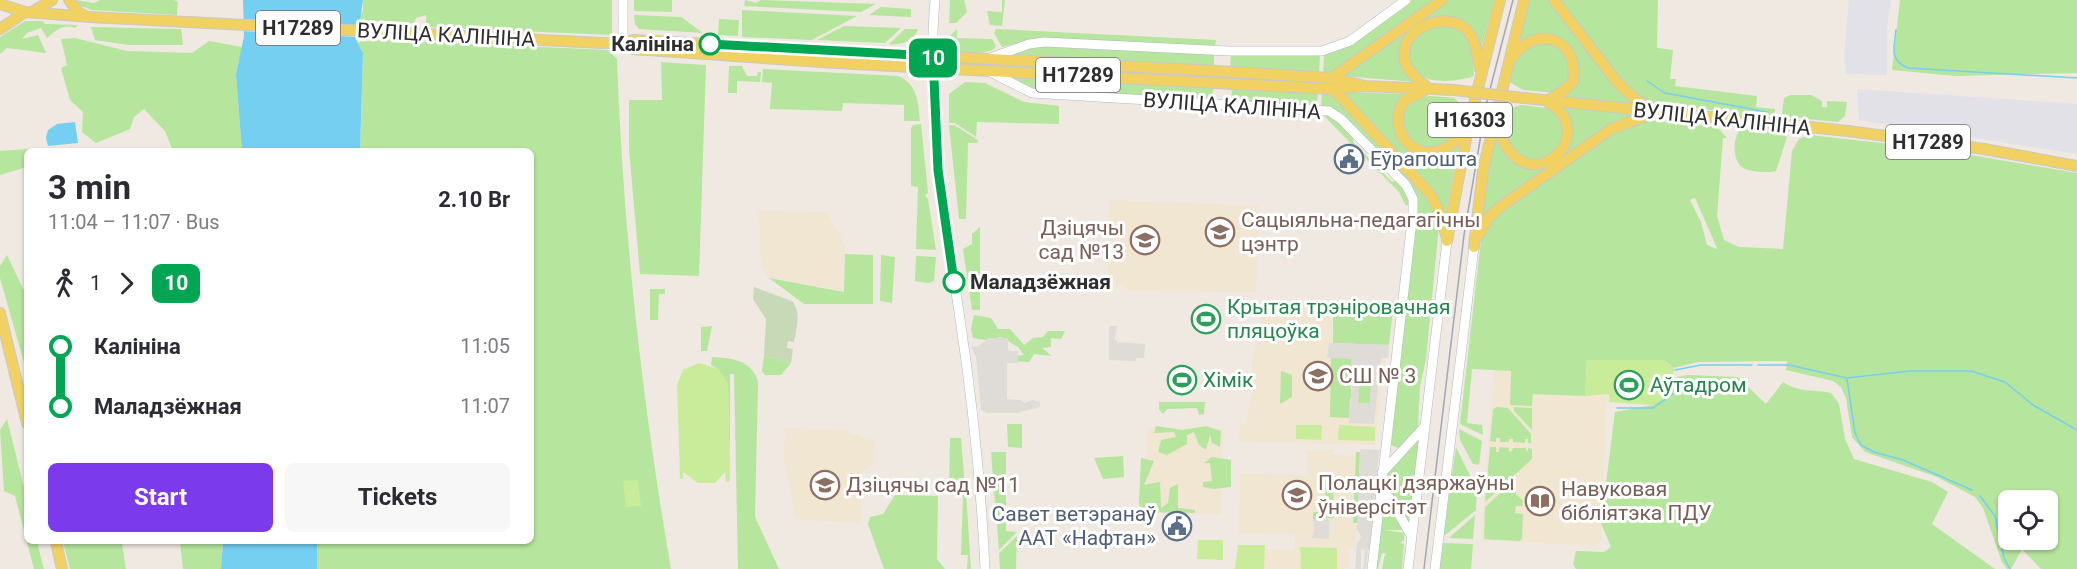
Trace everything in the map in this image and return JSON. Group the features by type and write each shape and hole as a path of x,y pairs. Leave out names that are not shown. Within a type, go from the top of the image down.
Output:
{"main road":[{"path":"0,29 52,0"},
{"path":"69,0 79,13 90,17"},
{"path":"623,0 623,44"},
{"path":"935,0 933,68 938,170 972,409 985,569"},
{"name":"ВУЛІЦА КАЛІНІНА","path":"988,65 1009,50 1044,42 1305,53 1329,50 1350,41 1406,0"},
{"path":"1408,569 1447,242 1439,211 1431,195 1332,84 1442,0"},
{"name":"Н16303","path":"1447,242 1468,128 1500,0"},
{"name":"Н16303","path":"1474,247 1483,170 1524,0"},
{"name":"Н17289","path":"1554,0 1626,92 1659,112"},
{"name":"ВУЛІЦА КАЛІНІНА","path":"0,4 28,12 90,17 623,44 633,49 933,68 988,65 1148,67 1287,81 1454,90 1848,131 1984,149 2077,166"},
{"path":"1468,128 1449,147 1438,151 1425,152 1414,149 1404,140 1399,130 1399,109 1413,95 1429,89 1405,61 1405,50 1410,38 1432,22 1445,21 1458,24 1468,31 1474,41 1480,75"},
{"path":"1495,116 1500,136 1507,150 1517,160 1528,165 1543,164 1560,151 1568,134 1566,117 1561,110 1546,101 1562,92 1573,82 1573,58 1568,48 1559,42 1537,39 1518,49 1506,67"},
{"name":"ВУЛІЦА КАЛІНІНА","path":"623,44 633,40 933,56 1017,72 1148,79 1287,81"},
{"name":"ВУЛІЦА КАЛІНІНА","path":"988,65 1014,85 1042,94 1329,111 1341,118 1406,185 1413,199 1386,447"},
{"path":"1148,67 1148,79"},
{"path":"1014,85 1010,76 1017,72"},
{"name":"Н17289","path":"1474,247 1481,228 1500,207 1611,129 1633,119 1659,112"},
{"path":"1435,569 1474,247"},
{"path":"0,313 24,411"},
{"path":"1383,473 1425,426"},
{"path":"1372,569 1386,447 1392,450 1405,448"},
{"path":"1381,484 1411,535"},
{"path":"1378,517 1385,511 1399,514"},
{"path":"56,544 62,569"}],"shaded area":[{"path":"1849,0 1891,0 1887,26 1887,75 1846,74 1844,56"},
{"path":"1857,89 2077,104 2077,154 1859,120"},
{"path":"1109,200 1259,206 1256,292 1130,291 1108,278"},
{"path":"759,211 827,212 845,245 844,291 768,277 761,267"},
{"name":"СШ № 3","path":"1260,303 1330,304 1333,343 1387,345 1375,445 1239,442 1240,424 1246,424 1250,396 1252,396 1252,359 1260,328"},
{"path":"1109,326 1117,326 1114,342 1116,339 1117,342 1145,344 1144,358 1136,358 1136,361 1109,360"},
{"path":"988,338 1008,338 1008,351 1018,351 1018,363 1007,363 1007,399 1020,400 1025,403 1032,400 1040,402 1040,407 1017,413 987,413 981,410 976,357 971,347 979,346"},
{"path":"1329,343 1389,345 1388,358 1381,358 1374,424 1349,423 1353,375 1351,375 1351,359 1327,358","holes":["1360,368 1372,369 1370,403 1358,403"]},
{"path":"1494,367 1674,368 1653,405 1606,402 1602,540 1596,546 1481,540"},
{"name":"Дзіцячы сад №11","path":"785,428 844,430 875,442 876,462 861,474 861,523 794,519 792,497 784,463"},
{"path":"1147,428 1223,428 1221,514 1146,513"},
{"path":"1360,449 1379,450 1371,551 1368,550 1366,569 1363,569 1365,550 1361,549 1361,569 1355,569 1357,544 1361,537 1357,529"},
{"name":"Полацкі дзяржаўны ўніверсітэт","path":"1307,450 1333,450 1333,455 1356,456 1352,523 1357,524 1356,549 1349,549 1350,569 1235,569 1238,545 1265,545 1265,549 1295,550 1295,534 1239,533 1240,473 1306,475"},
{"path":"1313,519 1329,519 1329,539 1312,538"}],"green space":[{"path":"76,0 94,3 100,0 174,0 178,2 177,15 92,10 81,6"},
{"path":"363,0 612,0 612,35 426,27 426,15 416,18 414,23 358,20 363,10"},
{"path":"634,0 672,0 672,12 634,11"},
{"path":"745,0 756,3 761,0 876,4 861,12 744,6"},
{"path":"950,0 964,0 967,12 956,23 949,23"},
{"path":"1002,0 1005,0 1002,26 990,25 987,11 1002,12"},
{"path":"1412,0 1438,0 1332,75 1323,74 1324,55 1353,44"},
{"path":"1447,0 1494,0 1479,57 1470,29 1432,19 1401,50 1416,82 1342,76"},
{"path":"1528,0 1550,0 1638,106 1564,98 1575,84 1560,39 1515,47"},
{"path":"1557,0 1658,0 1657,48 1673,50 1670,79 1676,79 1675,86 1757,96 1756,107 1775,109 1775,112 1767,117 1648,102 1628,90"},
{"path":"1900,0 2077,0 2077,73 1955,76 1892,70"},
{"path":"881,7 911,9 911,17 869,15"},
{"path":"742,10 857,16 812,40 742,37"},
{"path":"634,15 681,17 703,33 639,29 635,24"},
{"path":"719,19 739,20 738,36 718,35"},
{"path":"25,21 78,25 75,28 67,26 60,28 47,38 41,28 27,33 22,39 38,35 46,53 7,48 0,54 0,37"},
{"path":"1433,25 1457,26 1471,43 1474,76 1456,80 1435,80 1425,78 1411,66 1408,56 1411,42 1418,34"},
{"path":"844,26 901,28 885,43 817,40"},
{"path":"91,27 181,29 183,45 128,45 95,40"},
{"path":"905,29 918,29 906,42 889,44"},
{"path":"957,29 957,38 992,39 996,46 990,51 978,53 954,50 950,48 950,36"},
{"path":"996,29 1216,40 1215,46 1028,41 1002,47 994,33"},
{"path":"75,38 127,51 192,53 209,41 242,47 236,73 242,148 172,148 165,131 144,109 134,117 130,129 96,143 82,132 83,112 70,100 61,68 67,65 61,39"},
{"path":"384,40 608,50 617,59 624,187 635,315 651,442 671,569 317,569 317,544 534,544 534,148 360,148 363,53 357,42"},
{"path":"1537,42 1558,44 1570,59 1569,81 1554,93 1523,90 1508,81 1513,60"},
{"path":"1044,45 1214,54 1214,68 1013,56 1014,52"},
{"path":"741,51 915,60 915,63 741,54"},
{"path":"1231,53 1320,56 1319,74 1230,69"},
{"path":"949,61 1141,71 1141,75 949,65"},
{"path":"661,62 706,65 699,276 640,274 629,149 629,100 662,100"},
{"path":"729,66 742,66 747,76 757,76 758,72 761,72 760,82 737,81 737,93 728,93"},
{"path":"763,69 898,76 910,84 916,94 920,121 904,121 904,105 843,103 842,111 770,109 772,83 762,82"},
{"path":"1013,77 1213,87 1213,102 1032,90"},
{"path":"965,82 985,83 1024,102 1059,106 1059,124 977,122 976,137 955,123 949,123 949,94"},
{"path":"1232,88 1318,92 1317,107 1231,102"},
{"path":"1322,92 1340,101 1429,197 1439,226 1426,359 1420,387 1418,429 1404,446 1398,448 1391,445 1416,212 1407,183 1321,107"},
{"path":"1340,92 1408,94 1396,108 1412,151 1459,142 1445,219"},
{"path":"1790,95 1811,95 1822,101 1822,107 1827,107 1827,101 1847,102 1845,116 1838,122 1785,117 1782,113 1784,98"},
{"path":"1415,97 1454,98 1467,110 1461,127 1453,137 1442,144 1425,149 1406,138 1401,110"},
{"path":"1521,105 1547,108 1564,119 1562,145 1541,161 1518,158 1501,126 1502,111"},
{"path":"1563,107 1637,115 1480,222 1495,134 1503,150 1513,161 1526,166 1544,166 1567,139 1570,125"},
{"path":"1321,113 1334,117 1354,136 1353,142 1392,182 1398,180 1410,194 1409,204 1406,206 1399,192"},
{"path":"1649,120 1717,127 1727,138 1723,138 1717,216 1724,240 1739,247 1783,249 1792,151 1799,139 1809,135 1936,149 2077,173 2077,569 2041,569 2023,550 2058,550 2058,490 1998,490 1998,550 2021,550 2011,569 2007,569 2002,562 1983,508 1975,497 1937,477 1865,452 1852,437 1846,398 1841,387 1833,381 1786,370 1787,361 1698,362 1674,368 1664,360 1587,360 1585,396 1533,394 1532,406 1510,405 1511,371 1472,369 1467,423 1482,425 1483,435 1460,424 1482,232 1491,219 1613,132","holes":["1695,198 1717,248 1707,245 1701,222 1690,200"]},
{"path":"921,124 928,193 925,195 928,199 936,250 916,249 918,187 911,186 911,128 913,125"},
{"path":"949,125 954,125 978,140 978,143 968,143 966,219 959,219"},
{"path":"1741,129 1781,133 1787,137 1776,171 1755,171 1739,165 1734,149"},
{"path":"24,149 24,168 0,175 0,151"},
{"path":"980,227 980,310 972,310 963,249 972,244 972,234"},
{"path":"845,254 873,255 873,304 804,304 769,278 844,292"},
{"path":"7,255 24,291 24,362 0,278 0,266"},
{"path":"881,255 895,257 892,303 880,301"},
{"path":"916,256 936,257 934,281 928,283 915,281"},
{"path":"754,287 792,301 797,310 798,321 794,342 788,341 787,348 793,349 791,363 764,356 766,319 753,299"},
{"path":"650,289 665,289 665,294 659,294 658,320 650,320"},
{"path":"1385,301 1394,301 1389,345 1333,343 1333,314 1384,314"},
{"path":"974,315 991,318 998,329 1010,329 1024,345 1033,338 1043,337 1048,331 1065,331 1061,339 1051,338 1051,347 1042,348 1052,356 1034,354 1029,362 1010,361 1012,356 1024,355 1018,347 1001,337 986,340 973,338 971,329"},
{"path":"712,326 707,351 701,351 701,327"},
{"path":"764,356 791,363 781,375 765,375 762,371"},
{"path":"712,357 733,359 746,364 758,381 755,517 779,569 738,569 734,374 730,374 730,479 728,384 718,369 711,365"},
{"path":"1331,358 1351,358 1353,382 1350,382 1352,398 1350,398 1349,418 1330,417"},
{"name":"Аўтадром","path":"1587,360 1664,360 1674,368 1671,392 1653,405 1610,402 1609,394 1585,396"},
{"path":"699,363 718,369 728,384 730,482 726,482 725,472 715,483 698,483 683,472 683,479 680,479 677,385 683,370"},
{"path":"1360,368 1372,368 1370,403 1358,403"},
{"path":"1281,371 1292,375 1292,397 1280,404"},
{"path":"1687,375 1738,377 1766,404 1783,382 1801,389 1831,393 1839,404 1845,439 1854,459 1932,482 1948,492 1932,524 1995,569 1576,569 1573,564 1576,551 1604,552 1611,547 1601,523 1615,412 1653,405 1671,392 1672,378"},
{"path":"1159,402 1205,402 1204,414 1199,415 1197,408 1167,409 1163,414 1159,409"},
{"path":"1496,407 1508,408 1531,434 1531,443 1528,443 1528,439 1525,439 1525,443 1513,442 1513,439 1509,439 1509,442 1500,442 1500,438 1496,438 1496,442 1490,441 1493,410"},
{"path":"1514,407 1532,408 1532,430 1514,411"},
{"path":"7,419 24,488 24,531 15,496 4,491 0,430"},
{"path":"1007,424 1022,424 1022,448 1008,447"},
{"path":"1296,425 1322,425 1321,440 1296,439"},
{"path":"1339,425 1375,427 1375,441 1338,440"},
{"path":"1156,426 1182,430 1206,426 1221,431 1220,447 1212,443 1210,435 1206,450 1199,445 1194,432 1187,435 1187,444 1167,455 1158,452 1161,440 1176,437 1174,432 1154,433"},
{"path":"1459,429 1482,441 1479,465 1473,464 1460,440"},
{"path":"950,438 961,438 965,488 949,488"},
{"path":"1420,438 1409,524 1383,482 1384,475"},
{"path":"1456,447 1477,490 1476,510 1443,537"},
{"path":"1490,447 1496,447 1496,452 1499,452 1499,447 1509,448 1509,452 1513,448 1525,448 1528,452 1528,448 1532,449 1532,459 1485,502"},
{"path":"991,452 1006,452 1006,531 1017,532 999,550"},
{"path":"1356,452 1360,452 1358,523 1353,523"},
{"path":"1123,456 1124,477 1103,479 1094,458"},
{"path":"1212,457 1231,460 1231,487 1215,489 1203,487 1203,482 1212,481 1210,463 1204,463"},
{"path":"1141,458 1154,461 1144,485 1160,482 1161,508 1168,503 1170,488 1178,484 1178,508 1195,510 1195,513 1142,512 1139,503"},
{"path":"1516,479 1516,494 1523,501 1522,506 1516,506 1515,513 1523,514 1522,538 1520,541 1484,539 1485,507"},
{"path":"638,480 641,506 626,507 623,481"},
{"path":"1333,482 1334,518 1313,519 1313,512 1325,512 1326,483"},
{"path":"951,493 966,493 971,569 967,569 968,555 961,555 963,495"},
{"path":"895,495 938,496 937,559 945,569 884,569 868,524 870,517 883,514"},
{"path":"1389,513 1394,515 1404,530 1385,530 1404,533 1404,540 1400,543 1404,544 1402,569 1382,569 1384,557 1387,554 1382,553 1378,569 1373,569 1381,517"},
{"path":"1475,515 1473,539 1449,538"},
{"path":"1017,536 1016,569 1000,569 999,553"},
{"path":"1198,540 1223,540 1223,560 1197,559"},
{"path":"1442,543 1473,544 1471,569 1439,569"},
{"path":"27,544 38,544 44,569 34,569"},
{"path":"64,544 122,544 126,569 70,569"},
{"path":"180,544 223,544 221,569 183,569"},
{"path":"1238,545 1265,545 1264,569 1235,569"},
{"path":"1300,547 1337,548 1337,569 1301,569"}],"water":[{"path":"243,0 363,0 357,42 363,53 360,148 242,148 236,74 244,36"},
{"path":"75,122 78,143 48,146 46,138 48,130 57,124"},
{"path":"223,544 317,544 317,569 221,569"}],"pier":[{"path":"242,19 361,25 360,37 241,31"}],"waterway":[{"path":"1896,30 1895,57 1908,68 2077,78"},
{"path":"1647,81 1665,93 1767,112"},
{"path":"1675,370 1701,365 1752,365"},
{"path":"1758,365 1789,365 1847,378 1910,371 1971,371 2005,382 2033,405 2077,430"},
{"path":"1847,379 1855,433 1861,445 1874,452 1903,460 1972,490"},
{"path":"1617,408 1653,408 1673,394"},
{"path":"1980,496 1995,516 2004,558 2010,569"}],"tram line":[{"path":"1424,569 1464,235 1486,105 1513,0"}],"bus line":[{"name":"10","path":"710,44 933,56 938,170 954,282"}],"place":[{"name":"Калініна","path":"710,44"},
{"name":"Еўрапошта","path":"1349,159"},
{"name":"Сацыяльна-педагагічны цэнтр","path":"1220,232"},
{"name":"Дзіцячы сад №13","path":"1145,240"},
{"name":"Маладзёжная","path":"954,282"},
{"name":"Крытая трэніровачная пляцоўка","path":"1206,319"},
{"name":"СШ № 3","path":"1318,376"},
{"name":"Хімік","path":"1182,380"},
{"name":"Аўтадром","path":"1629,385"},
{"name":"Дзіцячы сад №11","path":"825,485"},
{"name":"Полацкі дзяржаўны ўніверсітэт","path":"1297,495"},
{"name":"Навуковая бібліятэка ПДУ","path":"1540,501"},
{"name":"Савет ветэранаў ААТ «Нафтан»","path":"1177,526"}]}
